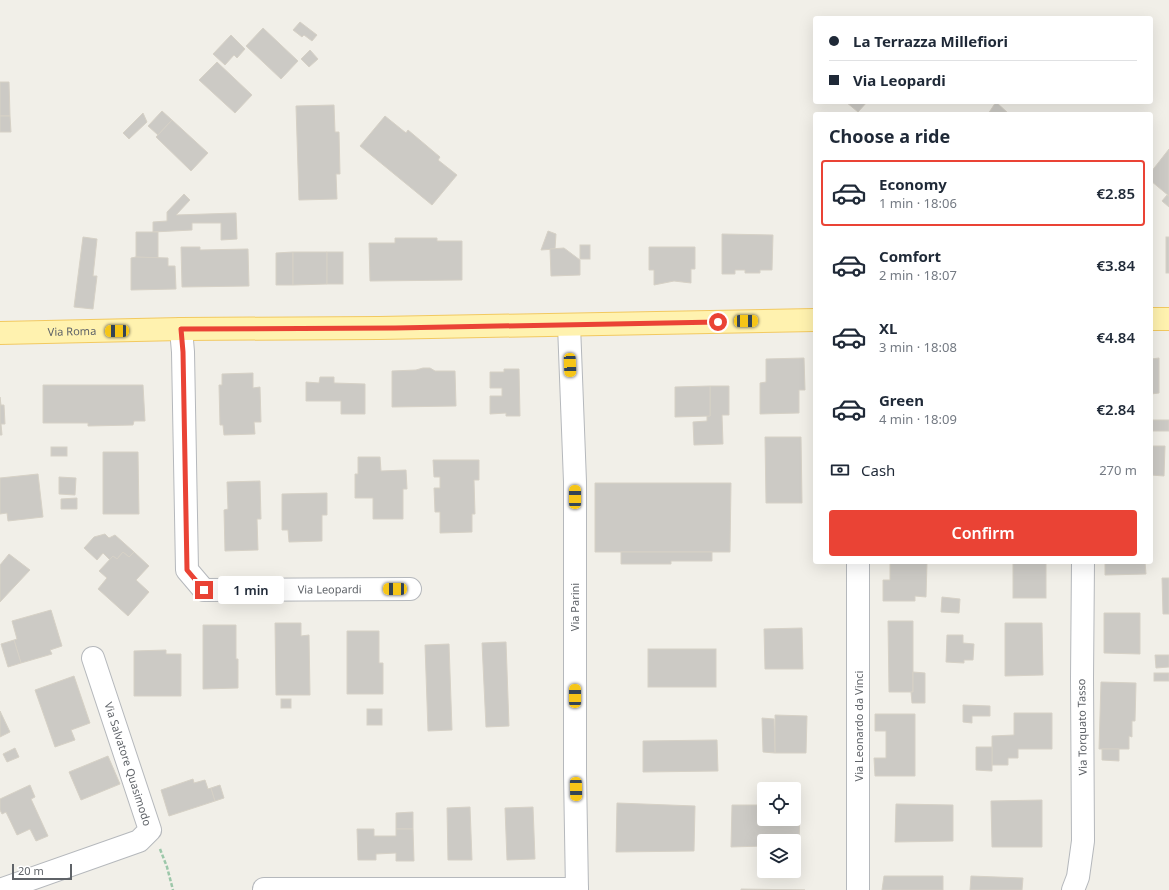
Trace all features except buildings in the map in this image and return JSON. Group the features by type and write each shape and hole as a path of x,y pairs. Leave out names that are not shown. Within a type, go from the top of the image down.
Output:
{"main road":[{"path":"1153,319 1169,319"},
{"name":"Via Roma","path":"0,333 813,320"}],"street":[{"name":"Via Parini","path":"264,889 577,890 575,766 575,482 569,325"},
{"name":"Via Leopardi","path":"181,329 183,352 187,570 204,590 410,589"},
{"name":"Via Leonardo da Vinci","path":"858,564 858,890"},
{"name":"Via Torquato Tasso","path":"1073,890 1078,877 1083,841 1083,564"},
{"name":"Via Salvatore Quasimodo","path":"0,890 139,841 150,830 93,658"}],"path":[{"path":"150,830 167,867 173,890"}],"route":[{"path":"204,590 187,570 183,352 181,329 395,328 718,322"}]}
